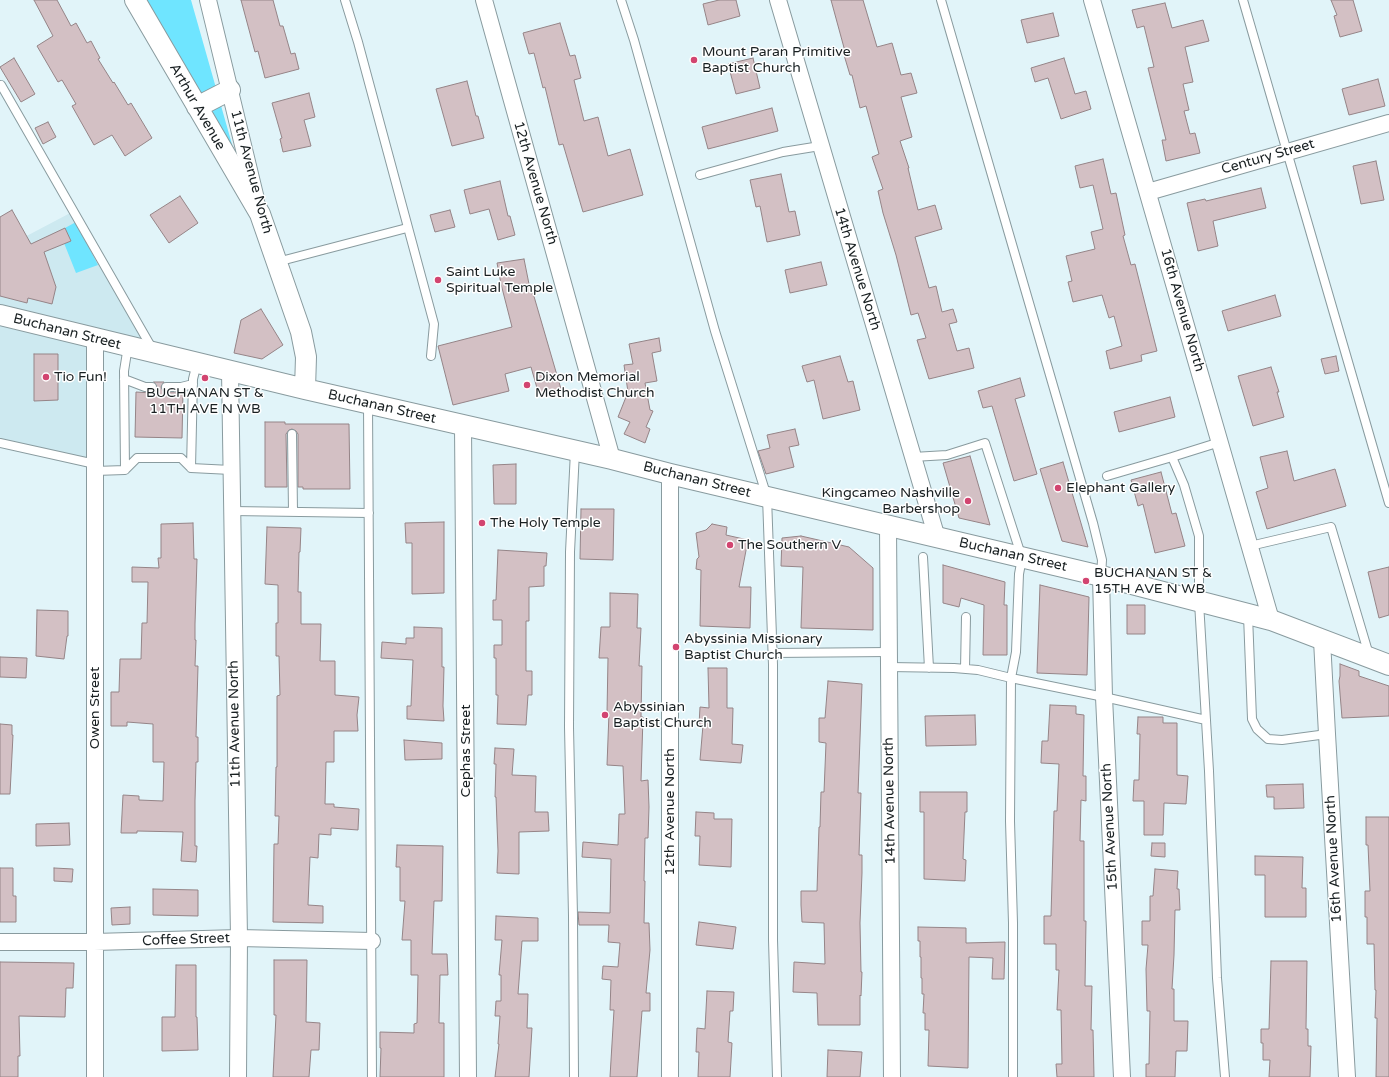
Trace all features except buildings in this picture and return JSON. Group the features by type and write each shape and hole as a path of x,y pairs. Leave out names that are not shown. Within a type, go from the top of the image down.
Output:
{"street":[{"name":"Arthur Avenue","path":"135,0 260,214"},
{"name":"11th Avenue North","path":"208,0 260,214 301,332 306,357 306,389"},
{"name":"12th Avenue North","path":"484,0 612,459"},
{"name":"14th Avenue North","path":"778,0 937,538"},
{"name":"16th Avenue North","path":"1092,0 1271,620"},
{"path":"197,107 230,90"},
{"name":"Century Street","path":"1148,192 1389,123"},
{"name":"Buchanan Street","path":"0,316 463,426 612,459 937,538 1101,576 1271,620 1389,665"},
{"name":"Owen Street","path":"95,339 95,1077"},
{"name":"11th Avenue North","path":"230,371 239,938 238,1077"},
{"name":"Cephas Street","path":"463,426 468,1077"},
{"name":"12th Avenue North","path":"670,474 670,1077"},
{"name":"14th Avenue North","path":"888,526 892,1077"},
{"name":"15th Avenue North","path":"1101,576 1104,697 1122,1077"},
{"name":"16th Avenue North","path":"1322,640 1347,1077"},
{"name":"Coffee Street","path":"0,942 94,942 239,938 372,940"}],"lane":[{"path":"345,0 358,42 434,324 431,356"},
{"path":"621,0 634,40 715,331 767,497 772,653 773,940 777,1077"},
{"path":"941,0 1093,523 1102,560 1101,576"},
{"path":"1243,0 1389,503"},
{"path":"0,85 0,98"},
{"path":"0,85 155,353"},
{"path":"700,175 783,152 820,146"},
{"path":"277,262 408,228"},
{"path":"124,470 124,371 128,346"},
{"path":"191,468 193,384 197,363"},
{"path":"124,379 145,387 152,387"},
{"path":"166,387 181,387 193,384"},
{"path":"368,403 372,1077"},
{"path":"292,434 293,512"},
{"path":"913,457 947,455 985,442 1022,558 1019,574 1016,652 1011,678 1010,821 1013,923 1013,1077"},
{"path":"1107,476 1220,442"},
{"path":"0,443 95,467 124,470 137,458 181,458 191,468 231,470"},
{"path":"574,1077 573,916 569,727 570,552 575,451"},
{"path":"1172,457 1184,485 1199,536 1199,602 1206,720 1217,978 1225,1077"},
{"path":"232,511 369,513"},
{"path":"1250,546 1331,528 1370,658"},
{"path":"923,557 929,668"},
{"path":"1248,614 1252,719 1257,728 1268,739 1282,740 1327,734"},
{"path":"965,669 966,617"},
{"path":"772,653 889,659 929,668 978,670 1206,720"}],"shaded area":[{"path":"146,0 191,0 239,169"},
{"path":"74,211 155,353 96,339 95,464 0,443 0,250"},
{"path":"76,222 98,265 76,273 64,243 71,241 65,228"}],"place":[{"name":"Mount Paran Primitive Baptist Church","path":"694,60"},
{"name":"Saint Luke Spiritual Temple","path":"438,280"},
{"name":"Tio Fun!","path":"46,377"},
{"name":"BUCHANAN ST & 11TH AVE N WB","path":"205,378"},
{"name":"Dixon Memorial Methodist Church","path":"527,385"},
{"name":"Elephant Gallery","path":"1058,488"},
{"name":"Kingcameo Nashville Barbershop","path":"968,501"},
{"name":"The Holy Temple","path":"482,523"},
{"name":"The Southern V","path":"730,545"},
{"name":"BUCHANAN ST & 15TH AVE N WB","path":"1086,581"},
{"name":"Abyssinia Missionary Baptist Church","path":"676,647"},
{"name":"Abyssinian Baptist Church","path":"605,715"}]}
